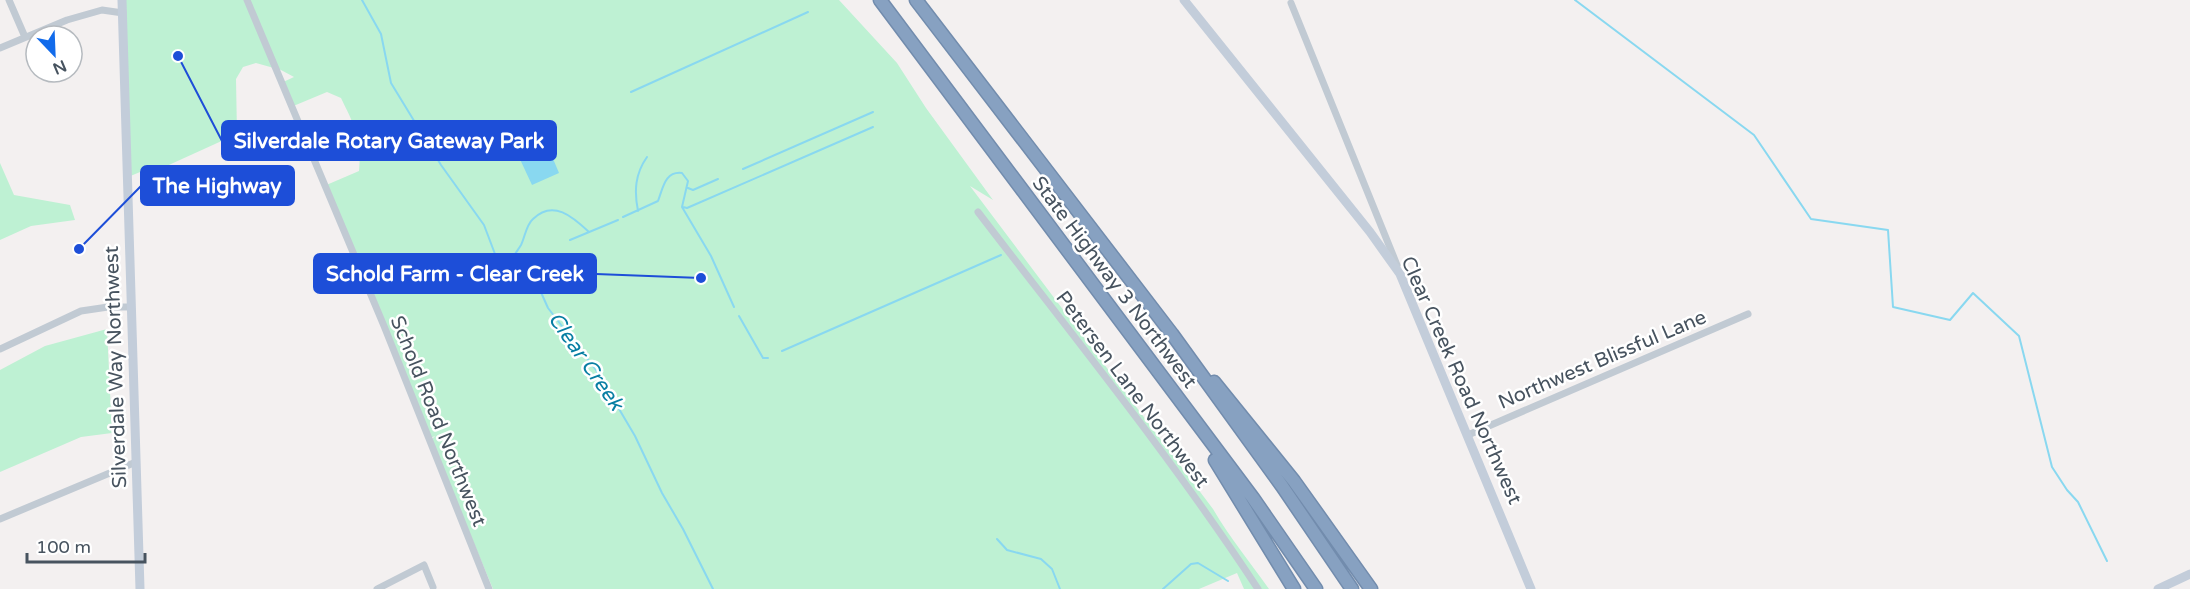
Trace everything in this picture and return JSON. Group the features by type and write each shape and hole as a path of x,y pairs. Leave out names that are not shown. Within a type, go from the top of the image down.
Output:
{"highway":[{"name":"State Highway 3 Northwest","path":"880,0 1288,546 1316,589"},
{"name":"State Highway 3 Northwest","path":"916,0 1172,334 1352,589"},
{"path":"1172,334 1255,431 1294,481 1371,589"},
{"path":"1172,390 1294,589"}],"main road":[{"name":"Silverdale Way Northwest","path":"122,0 140,589"},
{"name":"Clear Creek Road Northwest","path":"1184,0 1370,232 1400,274 1532,589"},
{"path":"2158,589 2190,574"}],"street":[{"path":"9,0 24,35"},
{"name":"Schold Road Northwest","path":"247,0 384,326 489,589"},
{"path":"1291,3 1400,274"},
{"path":"57,24 102,10 123,12"},
{"path":"0,48 24,37"},
{"name":"Petersen Lane Northwest","path":"978,212 1149,436 1258,589"},
{"path":"0,349 81,311 108,307 131,307"},
{"name":"Northwest Blissful Lane","path":"1468,435 1748,314"},
{"path":"0,519 136,462"},
{"path":"377,589 391,586 424,565 433,587"}],"green space":[{"path":"122,0 839,0 897,63 926,108 993,200 970,186 1213,509 1269,589 1244,589 1237,573 1199,589 493,589 431,440 435,436 428,439 324,186 359,171 358,141 341,98 327,92 291,107 281,83 294,77 281,70 256,63 243,67 236,79 237,134 149,174 145,170 128,177"},
{"path":"0,163 14,195 70,205 75,220 31,226 0,240"},
{"path":"107,329 112,433 81,437 0,472 0,370 45,346"}],"water":[{"path":"546,142 559,173 532,185 518,155"}],"waterway":[{"name":"Clear Creek","path":"362,0 381,34 391,83 441,165 484,225 495,254 505,261 519,258 527,261 548,308 596,370 635,436 662,493 713,589"},
{"path":"1575,0 1754,135 1811,219 1888,230 1893,307 1950,320 1973,293 2019,336 2052,467 2078,502 2107,561"},
{"path":"631,92 808,12"},
{"path":"743,169 873,112"},
{"path":"683,207 687,208 873,127"},
{"path":"638,211 636,183 647,157"},
{"path":"623,217 658,201 668,178 676,173 682,173 688,181 682,207 711,256 734,307"},
{"path":"688,188 693,190 718,179"},
{"path":"511,261 521,245 529,224 540,213 548,210 555,210 570,216 589,232"},
{"path":"570,240 618,220"},
{"path":"782,351 1001,255"},
{"path":"739,316 763,358 768,358"},
{"path":"997,539 1007,550 1041,559 1052,569 1060,589"},
{"path":"1163,589 1191,564 1198,563 1228,581"}],"place":[{"name":"Silverdale Rotary Gateway Park","path":"178,56"},
{"name":"The Highway","path":"79,249"},
{"name":"Schold Farm - Clear Creek","path":"701,278"}]}
